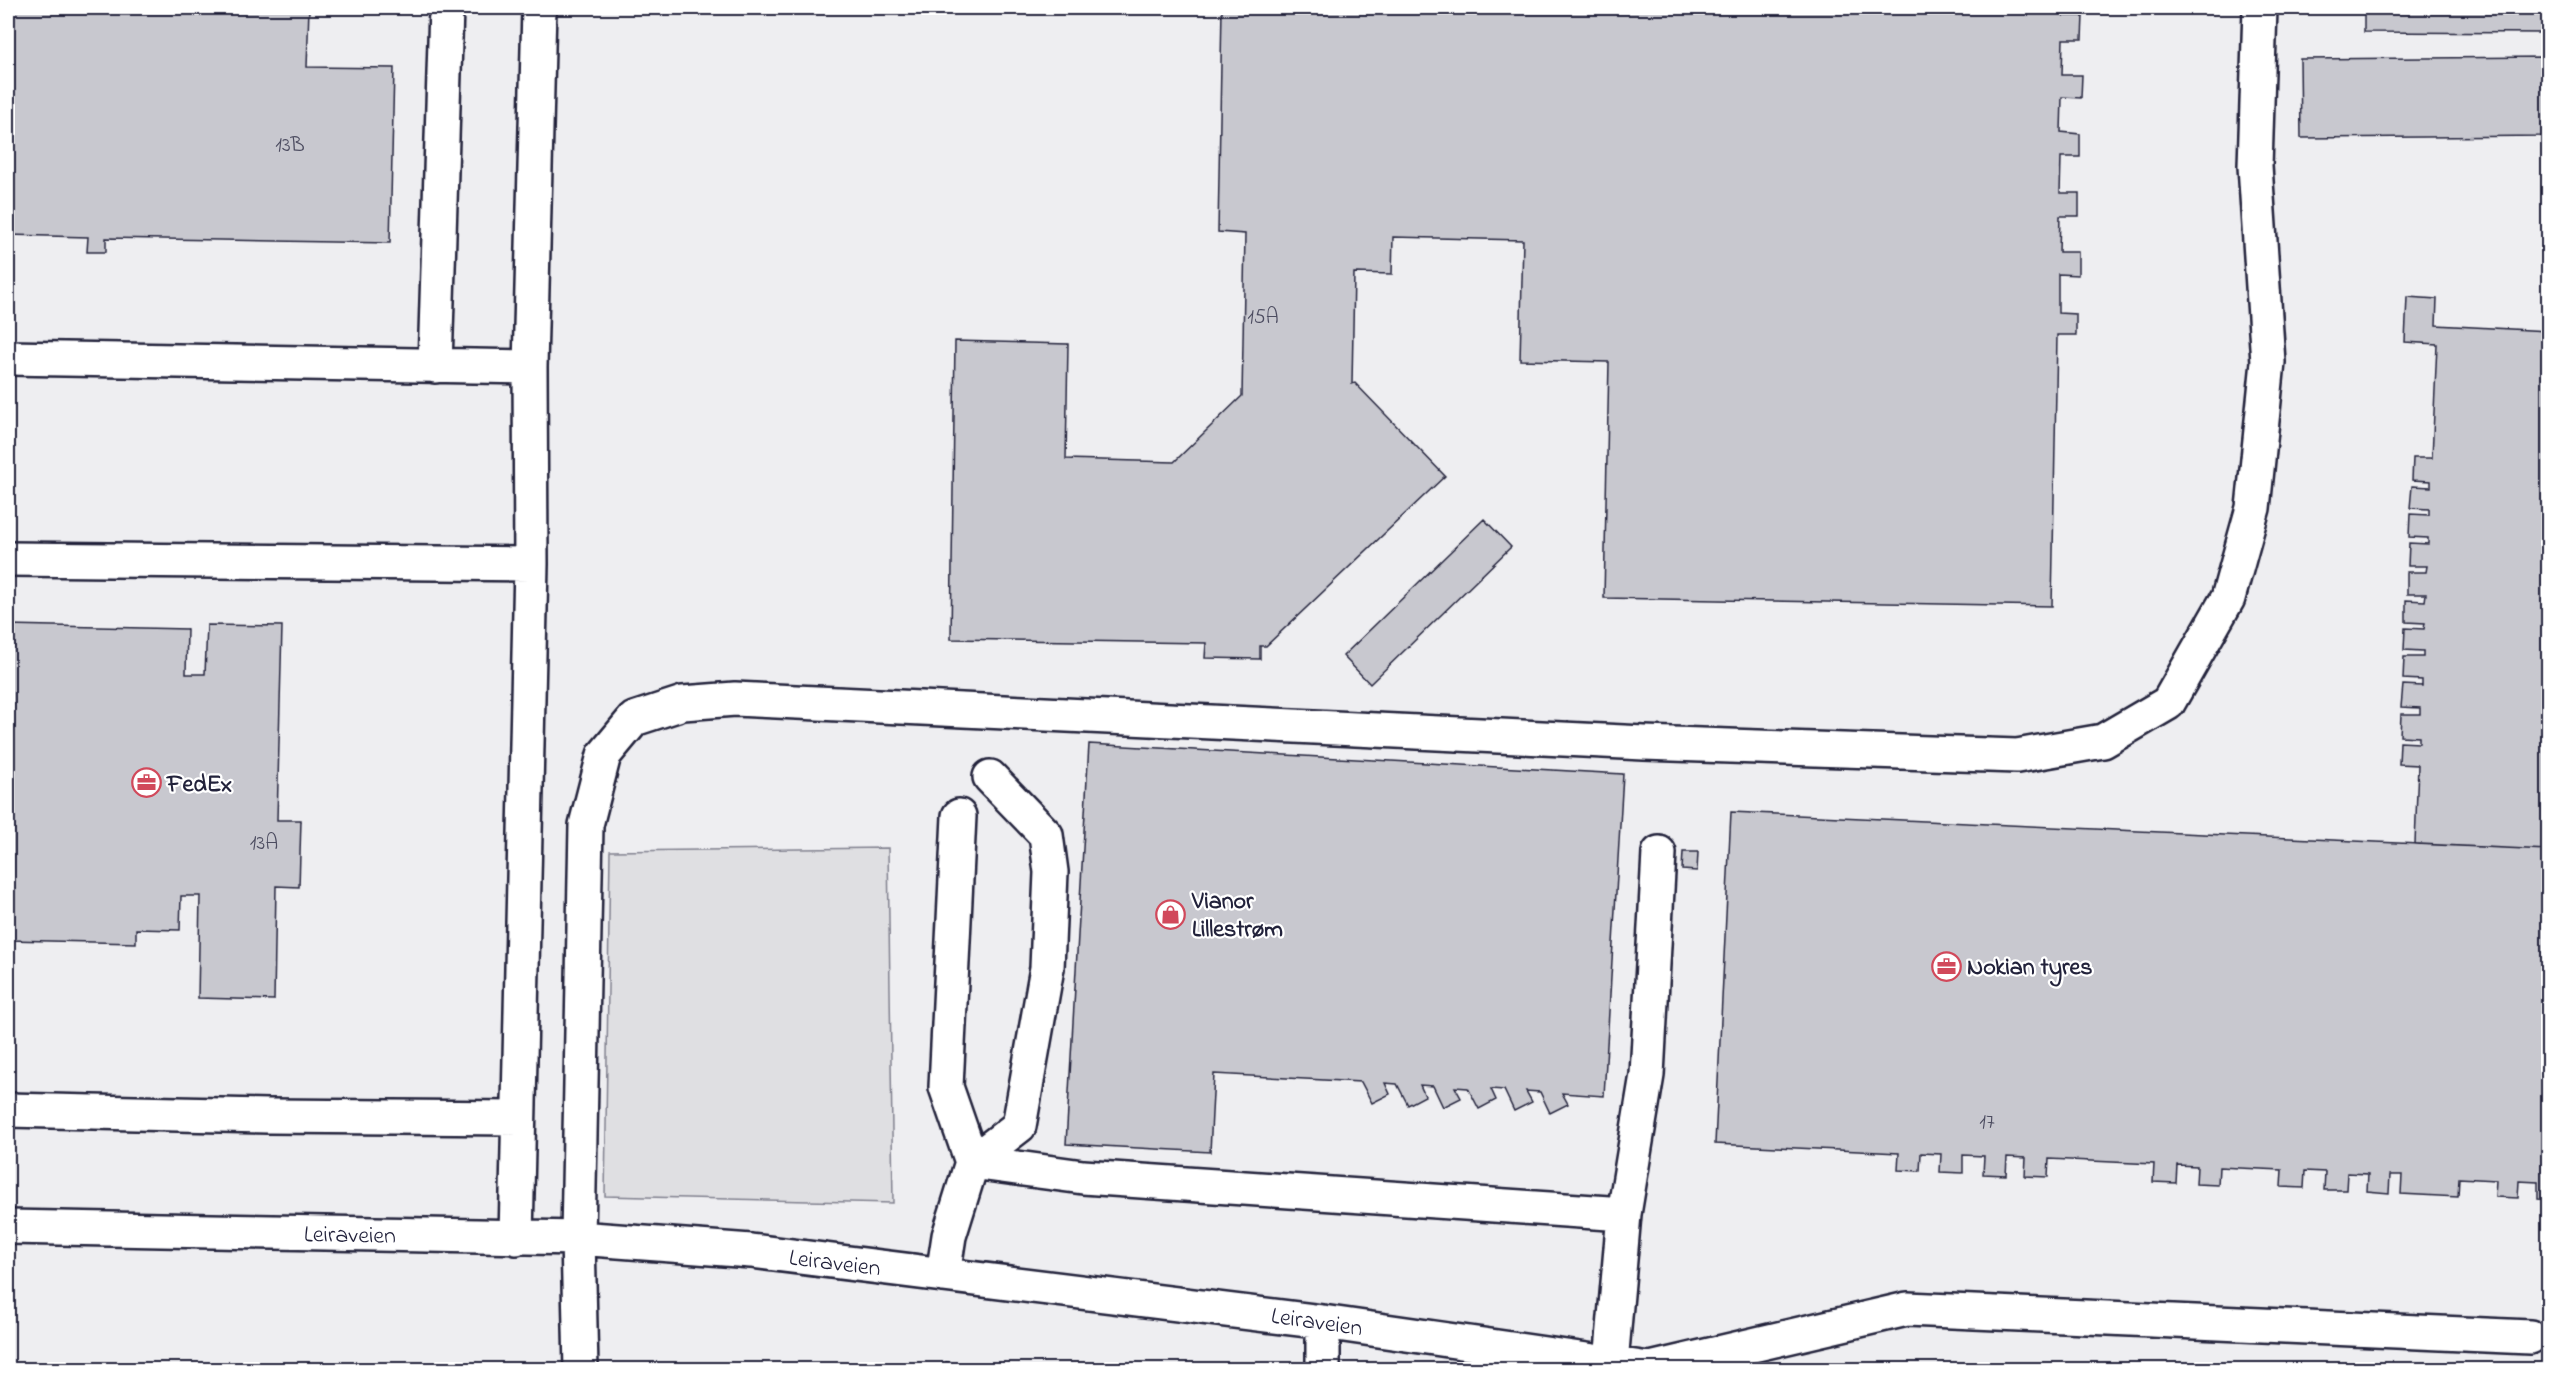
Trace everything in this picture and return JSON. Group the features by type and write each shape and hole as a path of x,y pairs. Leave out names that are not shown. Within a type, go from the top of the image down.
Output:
{"street":[{"path":"435,366 446,8"},
{"path":"516,1238 531,564 530,367 539,8"},
{"path":"581,1370 578,1238 586,825 604,755 634,719 683,703 735,699 1632,742 2017,756 2103,741 2168,703 2229,598 2253,507 2268,362 2255,166 2260,8"},
{"path":"8,358 530,367"},
{"path":"8,559 531,564"},
{"path":"943,1275 949,1236 972,1162 1019,1126 1047,968 1052,872 1046,835 990,777"},
{"path":"959,816 946,1087 972,1162"},
{"path":"1611,1363 1624,1214 1647,1075 1659,853"},
{"path":"8,1110 256,1116 518,1118"},
{"path":"972,1162 1094,1178 1624,1214"},
{"name":"Leiraveien","path":"8,1227 578,1238 751,1251 1323,1322 1653,1369"},
{"path":"1653,1369 1907,1309 2530,1337"},
{"path":"1323,1322 1323,1370"}],"shaded area":[{"path":"8,8 2548,8 2548,1369 8,1369"},
{"path":"888,848 893,1203 605,1196 610,851"}],"building":[{"path":"8,8 309,8 307,67 394,68 390,243 106,238 106,252 87,252 88,237 8,235"},
{"path":"1222,8 2064,8 2063,16 2083,16 2082,39 2063,39 2062,75 2082,75 2081,98 2062,97 2061,132 2080,134 2080,157 2061,157 2060,193 2079,193 2079,216 2060,216 2059,252 2078,252 2078,275 2058,274 2058,313 2076,314 2076,335 2057,335 2052,606 1604,598 1609,362 1520,360 1523,240 1393,237 1392,274 1354,273 1352,384 1355,383 1445,476 1266,646 1260,646 1260,659 1205,658 1206,643 951,639 955,341 1068,344 1066,459 1174,462 1242,396 1245,234 1218,232"},
{"path":"2364,8 2548,8 2548,33 2364,32"},
{"path":"2548,57 2548,136 2301,138 2300,59"},
{"path":"2407,297 2437,299 2436,325 2548,331 2548,850 2415,844 2418,765 2399,764 2400,742 2419,743 2419,737 2400,736 2401,714 2420,714 2420,708 2401,707 2403,685 2422,686 2422,680 2403,679 2404,657 2423,657 2423,651 2404,650 2405,628 2424,629 2425,623 2406,622 2406,600 2425,601 2426,594 2407,594 2407,572 2426,572 2427,566 2408,566 2409,543 2428,544 2428,538 2409,537 2410,514 2429,515 2429,509 2410,508 2412,486 2431,487 2431,481 2412,480 2413,458 2432,458 2437,344 2405,342"},
{"path":"1484,519 1511,547 1370,684 1343,656"},
{"path":"8,625 187,629 186,674 205,674 207,625 282,626 277,820 301,820 299,887 276,886 274,1000 198,998 200,896 181,896 180,930 136,929 136,943 8,940"},
{"path":"1089,744 1623,774 1604,1096 1562,1093 1568,1104 1550,1113 1540,1092 1526,1091 1532,1102 1514,1111 1504,1090 1491,1089 1496,1100 1479,1109 1468,1088 1455,1087 1461,1098 1443,1107 1433,1086 1420,1085 1425,1096 1408,1105 1397,1084 1385,1083 1390,1094 1372,1103 1361,1082 1214,1074 1210,1152 1066,1144"},
{"path":"1731,812 2548,850 2548,1200 2538,1199 2538,1182 2519,1181 2518,1198 2495,1197 2496,1180 2459,1178 2458,1197 2401,1194 2402,1175 2390,1175 2389,1193 2367,1191 2368,1174 2347,1173 2346,1190 2324,1190 2325,1172 2305,1171 2304,1188 2281,1187 2282,1170 2219,1167 2218,1185 2196,1184 2197,1166 2177,1165 2176,1183 2153,1182 2154,1164 2049,1159 2048,1177 2025,1176 2026,1158 2007,1157 2006,1175 1983,1174 1984,1156 1963,1155 1963,1173 1940,1172 1941,1154 1921,1153 1920,1171 1898,1170 1899,1153 1715,1144"},
{"path":"1683,852 1698,852 1697,871 1682,870"},
{"path":"946,1362 985,1368 985,1370 945,1370"}],"place":[{"name":"FedEx","path":"146,783"},
{"name":"Vianor Lillestrøm","path":"1171,914"},
{"name":"Nokian tyres","path":"1946,966"}]}
